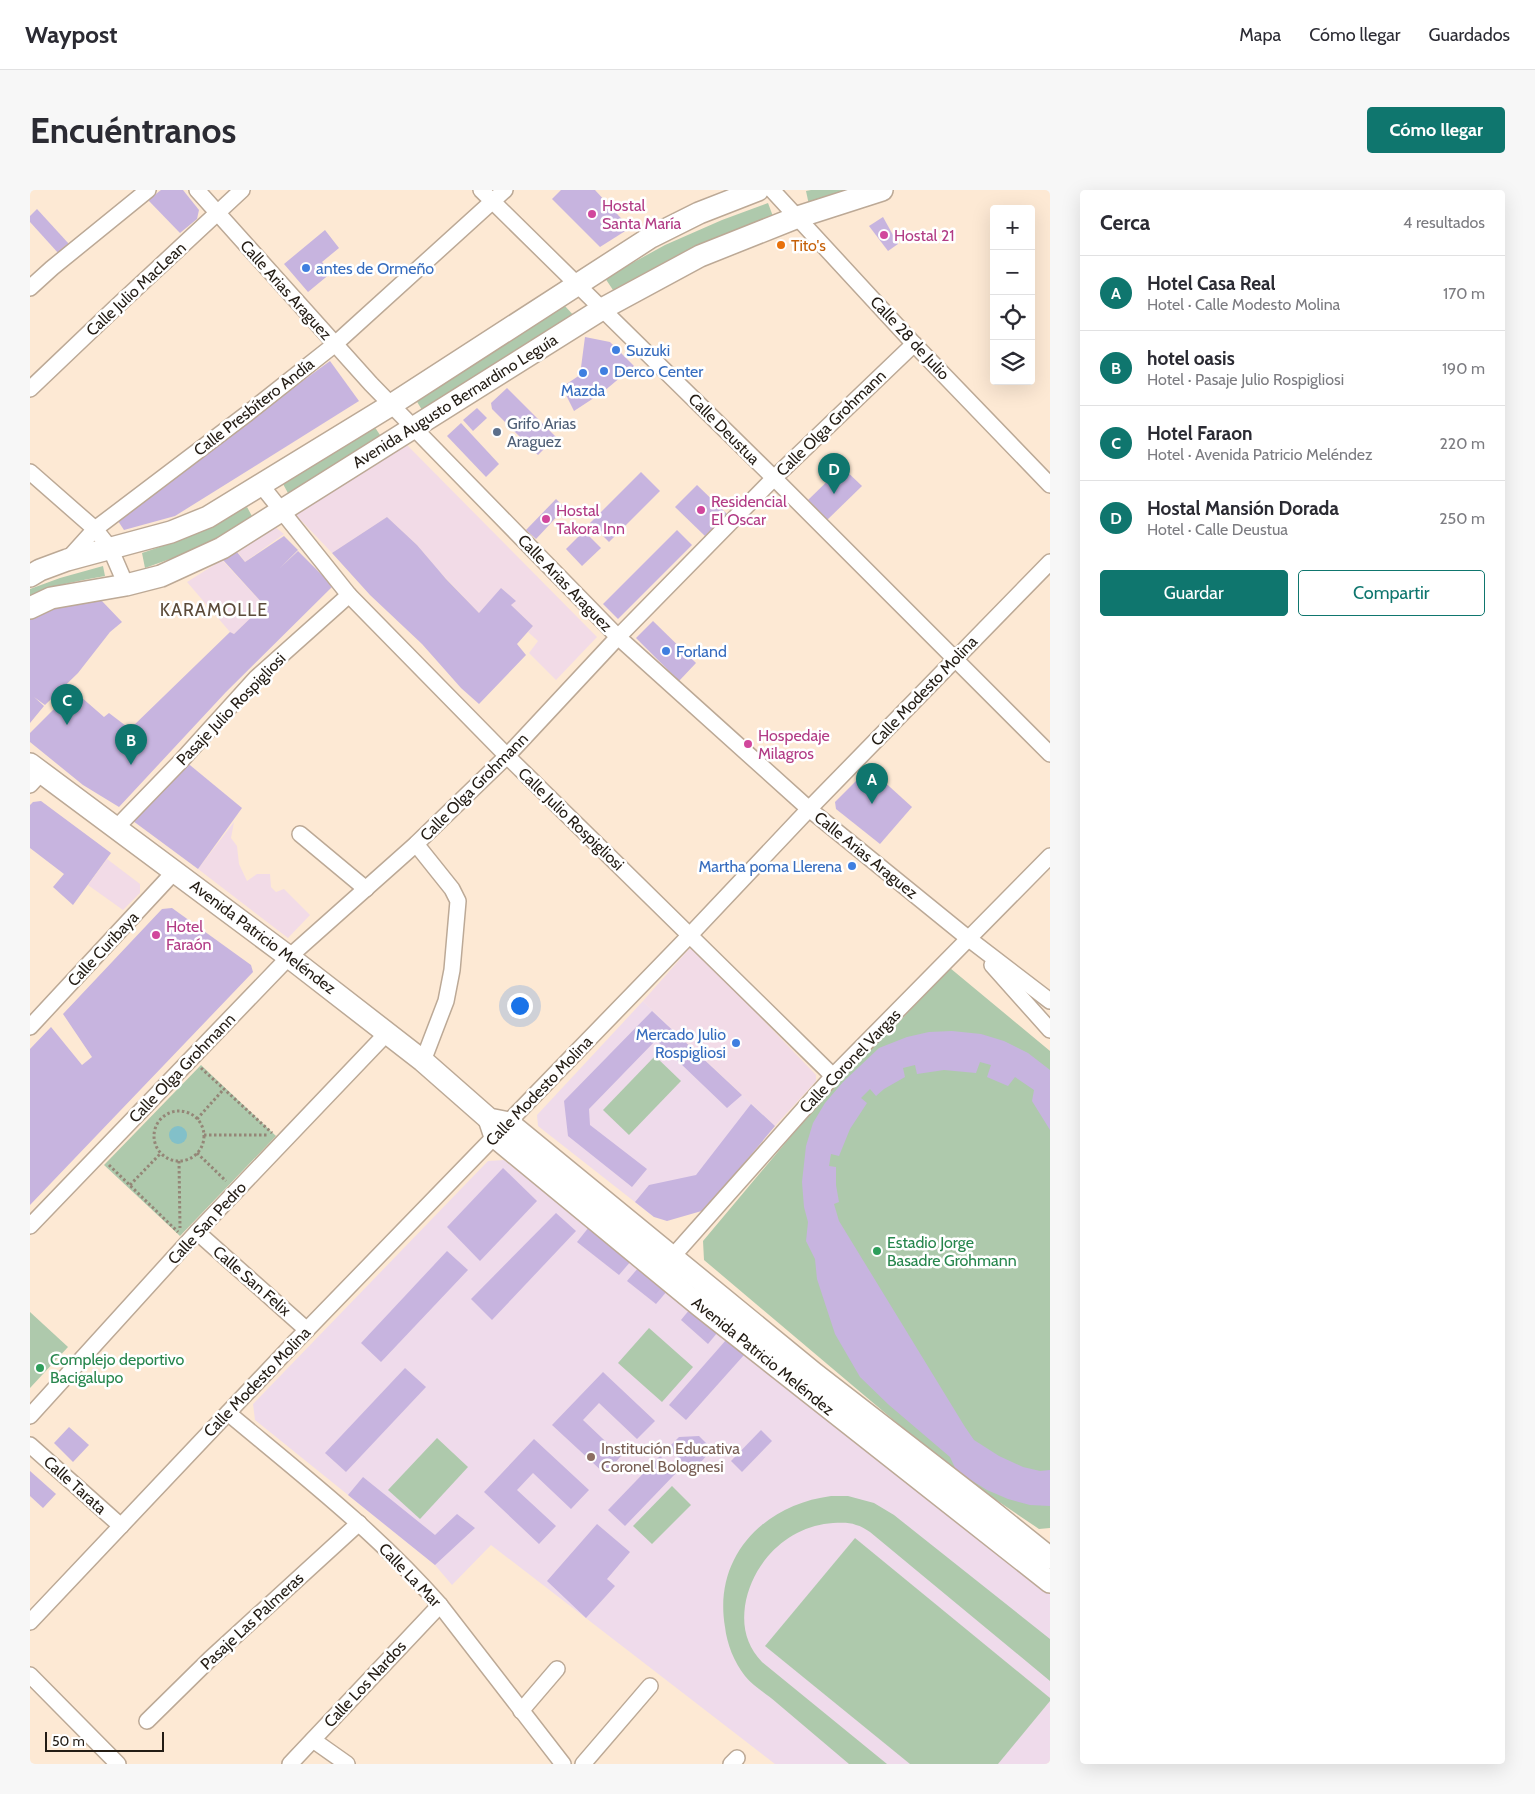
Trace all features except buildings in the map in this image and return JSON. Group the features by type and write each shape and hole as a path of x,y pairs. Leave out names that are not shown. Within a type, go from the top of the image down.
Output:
{"street":[{"path":"30,288 148,190"},
{"name":"Calle Arias Araguez","path":"197,190 334,345 391,406 618,637 809,808 969,940 1050,1001"},
{"name":"Calle Julio MacLean","path":"30,389 242,190"},
{"name":"Calle Presbítero Andía","path":"67,560 95,529 334,345 486,196 504,190"},
{"name":"Avenida Augusto Bernardino Leguía","path":"30,576 40,570 67,560 171,532 208,517 391,406 651,237 699,213 758,190"},
{"name":"Calle 28 de Julio","path":"772,190 914,344 1050,485"},
{"name":"Avenida Augusto Bernardino Leguía","path":"30,608 51,598 126,585 161,576 222,548 602,309 700,256 798,217 882,190"},
{"name":"Calle Deustua","path":"486,196 774,478 1050,754"},
{"name":"Calle Olga Grohmann","path":"30,1226 290,957 416,844 507,756 618,637 774,478 914,344"},
{"path":"30,472 95,529 110,548 126,585"},
{"name":"Calle Julio Rospigliosi","path":"261,485 349,595 507,756 832,1076"},
{"name":"Calle Modesto Molina","path":"30,1622 498,1126 690,935 809,808 1050,562"},
{"name":"Pasaje Julio Rospigliosi","path":"116,828 180,762 256,678 349,595"},
{"name":"Avenida Patricio Meléndez","path":"34,774 116,828 175,871 290,957 423,1061 498,1126 659,1272 708,1298 815,1374 989,1508 1050,1558"},
{"path":"300,834 366,889"},
{"path":"416,844 452,889 458,900 452,970 446,1002 423,1061"},
{"name":"Calle Coronel Vargas","path":"659,1272 832,1076 969,940 1050,856"},
{"name":"Calle Curibaya","path":"30,1027 175,871"},
{"name":"Calle Arias Araguez","path":"969,940 1050,1030"},
{"name":"Calle San Pedro","path":"30,1416 197,1232 387,1033"},
{"name":"Avenida Patricio Meléndez","path":"498,1126 673,1256 708,1298 1050,1582"},
{"name":"Calle San Felix","path":"197,1232 307,1330"},
{"name":"Calle La Mar","path":"228,1413 359,1523 422,1584 522,1711 558,1762"},
{"name":"Calle Tarata","path":"30,1445 121,1526"},
{"name":"Pasaje Las Palmeras","path":"147,1721 210,1659 359,1523"},
{"name":"Calle Los Nardos","path":"290,1764 440,1605"},
{"path":"522,1711 557,1669"},
{"path":"30,1676 118,1764"},
{"path":"582,1764 650,1686"},
{"path":"313,1740 347,1764"}],"path":[{"path":"195,1075 201,1068 274,1135 204,1135"},
{"path":"196,1119 224,1090"},
{"path":"177,1111 185,1112 196,1119 203,1129 204,1135 202,1145 197,1152 186,1160 179,1161 170,1159 161,1153 154,1141 156,1125 169,1113 177,1111"},
{"path":"197,1152 229,1183"},
{"path":"130,1185 161,1153"},
{"path":"114,1158 108,1164 180,1234 179,1161"}],"shaded area":[{"path":"407,445 597,637 556,680 529,653 538,641 528,632 533,626 511,605 515,601 479,613 417,545 387,517 332,553 295,514"},
{"path":"275,527 284,534 245,562 238,552"},
{"path":"222,560 264,605 234,634 230,632 187,582"},
{"path":"234,822 231,838 237,846 239,864 247,881 257,874 270,874 271,887 276,892 284,889 310,915 288,938 198,869"},
{"path":"107,859 140,884 140,893 123,910 88,885"},
{"name":"Mercado Julio Rospigliosi","path":"689,949 695,949 816,1075 816,1081 775,1126 643,1001"},
{"path":"643,1001 775,1126 705,1210 654,1217 538,1126 537,1115"},
{"name":"Institución Educativa Coronel Bolognesi","path":"504,1160 1050,1593 1050,1764 775,1764 491,1545 452,1585 435,1565 255,1420 253,1404 488,1161"}],"green space":[{"path":"858,190 809,205 806,191"},
{"path":"768,203 774,219 727,234 687,250 613,290 605,278 665,245 722,220"},
{"path":"564,305 576,318 422,410 416,400"},
{"path":"374,426 382,438 289,495 282,482"},
{"path":"247,507 253,518 195,550 145,568 142,553 186,538"},
{"path":"103,566 105,576 57,586 30,597 30,589"},
{"name":"Estadio Jorge Basadre Grohmann","path":"950,968 1050,1051 1050,1528 1039,1529 955,1472 704,1260 703,1241 839,1079 897,1024"},
{"path":"655,1056 681,1081 629,1135 603,1110"},
{"path":"201,1065 276,1136 180,1236 104,1165"},
{"name":"Complejo deportivo Bacigalupo","path":"30,1312 68,1347 30,1388"},
{"path":"649,1328 693,1367 662,1402 618,1363"},
{"path":"437,1438 468,1467 420,1519 388,1490"},
{"path":"672,1486 691,1505 652,1544 633,1526"},
{"path":"831,1496 848,1496 874,1503 894,1515 1050,1639 1050,1681 870,1532 850,1523 833,1523 801,1531 787,1539 764,1561 755,1575 749,1590 744,1614 745,1629 749,1643 762,1662 887,1764 849,1764 752,1683 741,1671 734,1659 727,1640 725,1627 723,1602 727,1578 735,1557 748,1539 764,1523 784,1510 806,1501"},
{"path":"855,1538 1050,1698 1050,1701 998,1764 910,1764 765,1646"}],"water":[{"path":"174,1126 182,1126 187,1131 185,1142 174,1144 169,1139 169,1131"}],"place":[{"name":"Hostal Santa María","path":"592,214"},
{"name":"Hostal 21","path":"884,235"},
{"name":"Tito's","path":"781,245"},
{"name":"antes de Ormeño","path":"306,268"},
{"name":"Suzuki","path":"616,350"},
{"name":"Derco Center","path":"604,371"},
{"name":"Mazda","path":"583,373"},
{"name":"Grifo Arias Araguez","path":"497,432"},
{"name":"Hostal Mansión Dorada","path":"834,494"},
{"name":"Residencial El Oscar","path":"701,510"},
{"name":"Hostal Takora Inn","path":"546,519"},
{"name":"Forland","path":"666,651"},
{"name":"Hotel Faraon","path":"67,725"},
{"name":"Hospedaje Milagros","path":"748,744"},
{"name":"hotel oasis","path":"131,765"},
{"name":"Hotel Casa Real","path":"872,804"},
{"name":"Martha poma Llerena","path":"852,866"},
{"name":"Hotel Faraón","path":"156,935"},
{"name":"Mercado Julio Rospigliosi","path":"736,1043"},
{"name":"Estadio Jorge Basadre Grohmann","path":"877,1251"},
{"name":"Complejo deportivo Bacigalupo","path":"40,1368"},
{"name":"Institución Educativa Coronel Bolognesi","path":"591,1457"}],"district":[{"name":"KARAMOLLE","path":"214,610"}]}
